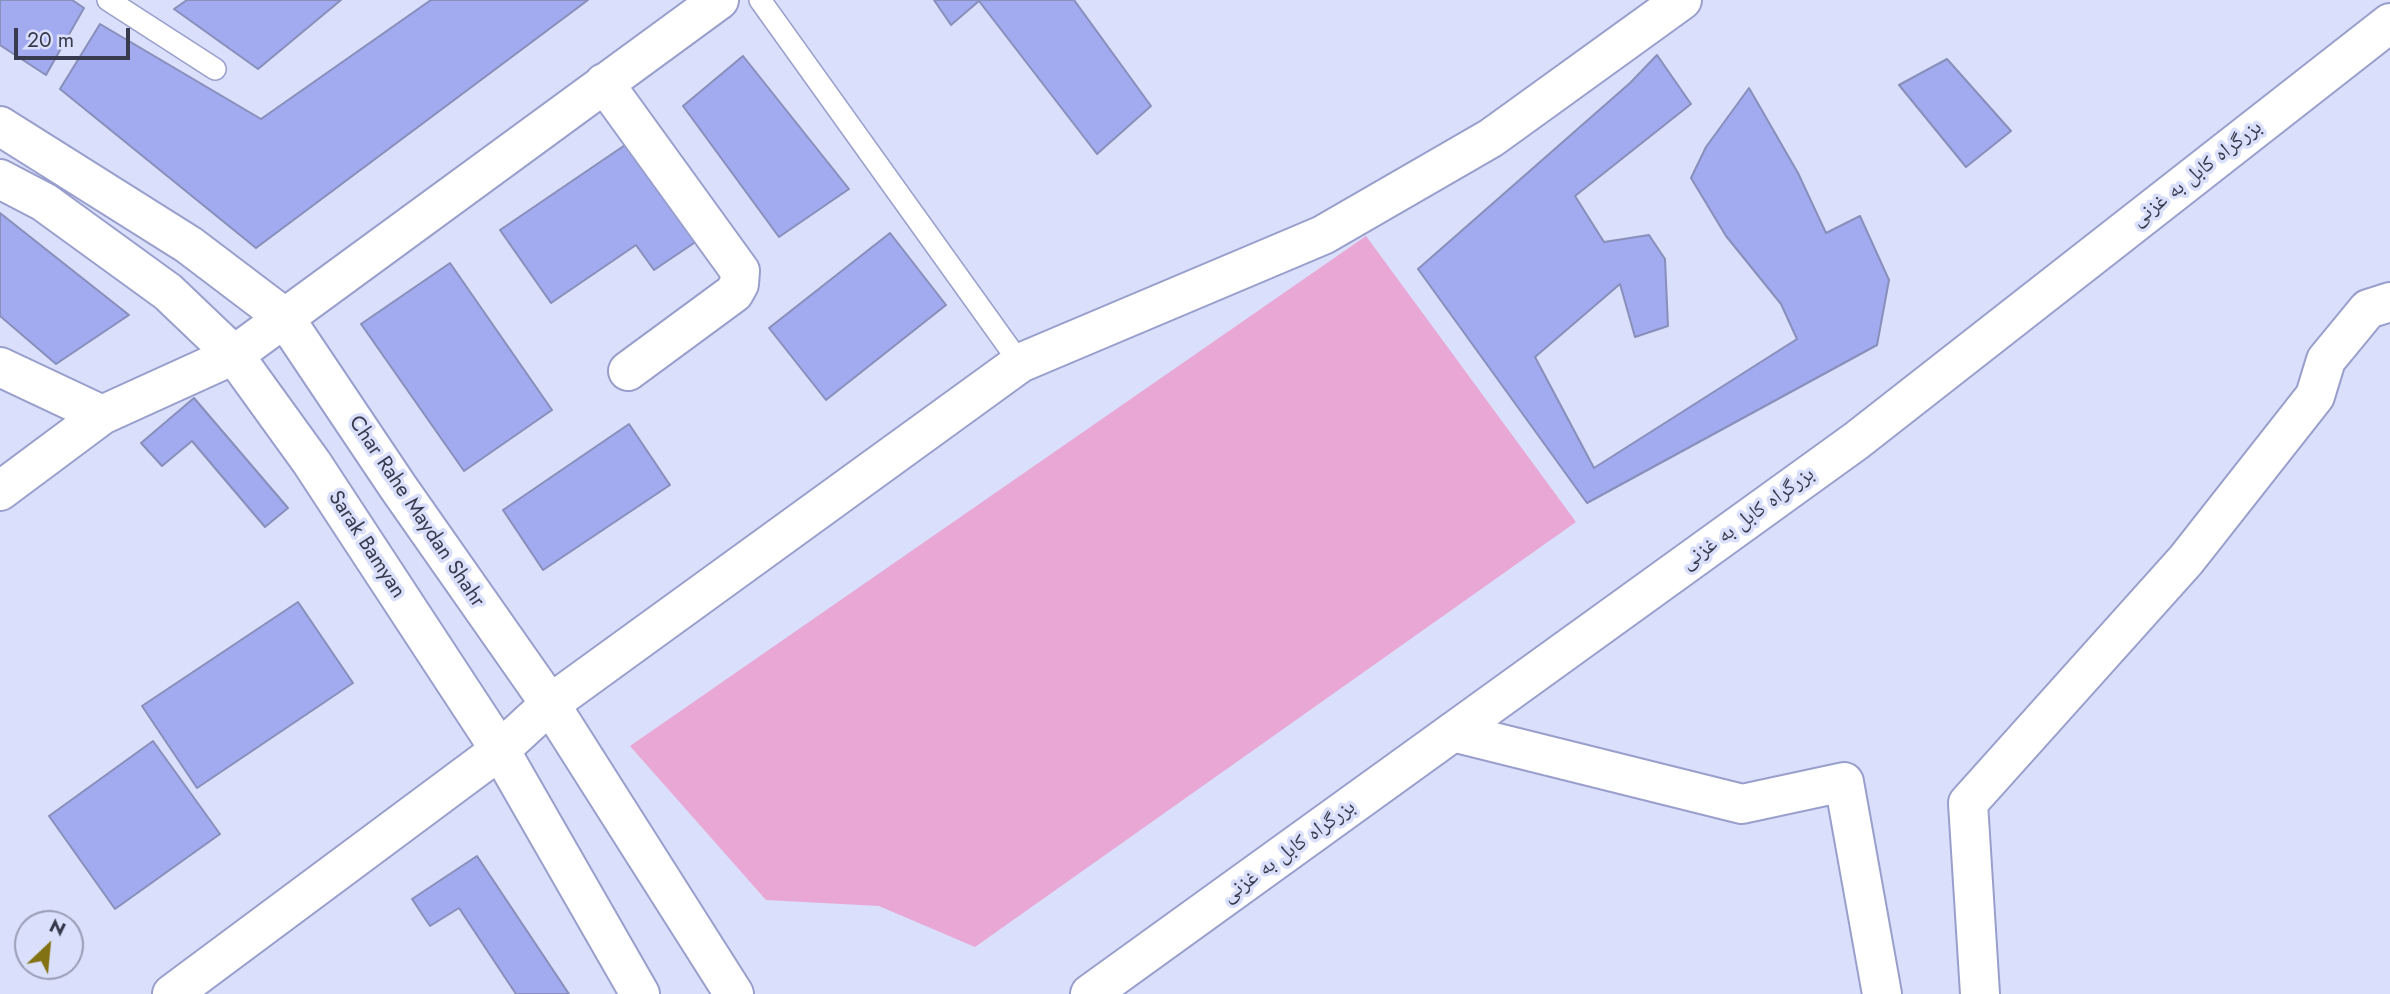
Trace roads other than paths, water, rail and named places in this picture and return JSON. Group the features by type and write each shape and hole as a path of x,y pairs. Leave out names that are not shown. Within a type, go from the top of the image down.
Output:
{"main road":[{"path":"0,491 102,415 234,355 719,0"},
{"path":"172,994 500,750 550,704 1020,363 1323,235 1491,138 1682,0"},
{"name":"بزرگراه کابل به غزنی","path":"1090,994 1127,983 1453,732 1856,440 2390,23"},
{"path":"604,83 740,271 739,284 734,293 628,371"},
{"name":"Char Rahe Maydan Shahr","path":"0,126 189,245 284,317 398,487 550,704 734,994"},
{"name":"Sarak Bamyan","path":"0,179 44,202 168,292 234,355 312,463 500,750 640,994"},
{"path":"1980,994 1968,803 2186,560 2315,396 2326,360 2368,309 2390,302"},
{"path":"0,367 102,415"},
{"path":"1453,732 1742,804 1844,782 1882,994"}],"lane":[{"path":"108,0 215,69"},
{"path":"760,0 1020,363"}]}
